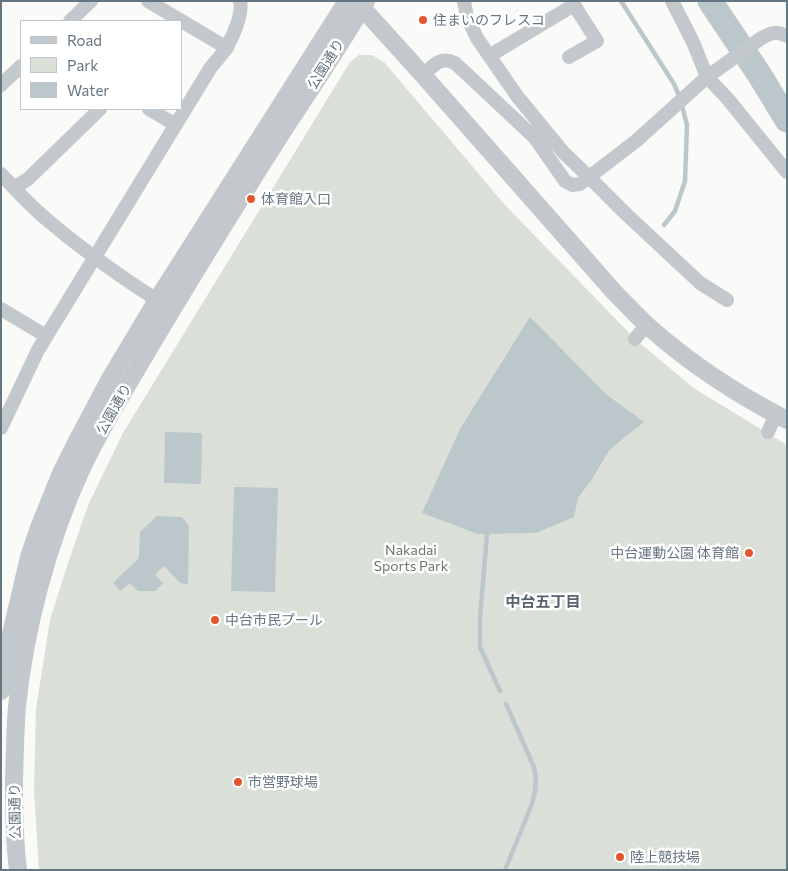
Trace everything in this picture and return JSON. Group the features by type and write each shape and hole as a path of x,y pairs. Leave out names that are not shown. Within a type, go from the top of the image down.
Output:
{"street":[{"path":"71,20 91,1"},
{"path":"148,1 180,20"},
{"path":"1,428 5,407 46,336 211,67 227,48 239,19 240,1"},
{"path":"464,1 467,17 477,38 523,104 563,152 624,213 700,282 727,300"},
{"path":"672,1 693,42 727,98 787,172"},
{"path":"358,3 615,293 647,324 717,379 781,417 768,432"},
{"name":"公園通り","path":"1,691 3,672 13,638 29,557 61,473 77,441 111,377 157,300 358,3"},
{"name":"公園通り","path":"18,870 14,802 17,706 13,638 39,590 64,512 81,470 97,438 358,3"},
{"path":"489,56 574,5 597,41 570,57"},
{"path":"182,21 227,48"},
{"path":"423,75 436,63 443,60 455,63 534,138 565,181 572,185 580,184 636,141 712,73 760,39 780,32 787,36"},
{"path":"1,85 20,67"},
{"path":"14,188 28,178 99,110"},
{"path":"151,110 176,125"},
{"path":"1,174 43,217 94,257 157,300"},
{"path":"1,309 46,336"},
{"path":"635,339 647,324"}],"green space":[{"name":"Nakadai Sports Park","path":"359,55 372,55 384,62 505,205 635,339 695,389 787,445 787,870 39,870 34,790 36,709 50,620 89,503 123,433 350,62"}],"water":[{"path":"530,317 607,395 644,422 610,449 578,498 574,517 536,533 478,534 422,513 460,429"},
{"path":"165,432 202,433 201,484 164,483"},
{"path":"234,487 278,488 275,592 231,591"},
{"path":"157,516 182,517 189,526 188,584 180,583 164,566 155,574 163,584 155,591 138,591 130,583 121,591 113,583 139,558 140,532"}],"waterway":[{"path":"621,1 674,84 687,125 685,181 675,211 664,225"},
{"path":"710,1 787,120"},
{"path":"487,534 480,618 480,647 500,691"},
{"path":"505,870 532,804 536,779 534,767 506,704"}],"place":[{"name":"住まいのフレスコ","path":"423,20"},
{"name":"体育館入口","path":"251,199"},
{"name":"中台運動公園 体育館","path":"749,553"},
{"name":"中台市民プール","path":"215,620"},
{"name":"市営野球場","path":"238,782"},
{"name":"陸上競技場","path":"620,857"}],"district":[{"name":"中台五丁目","path":"543,602"}]}
